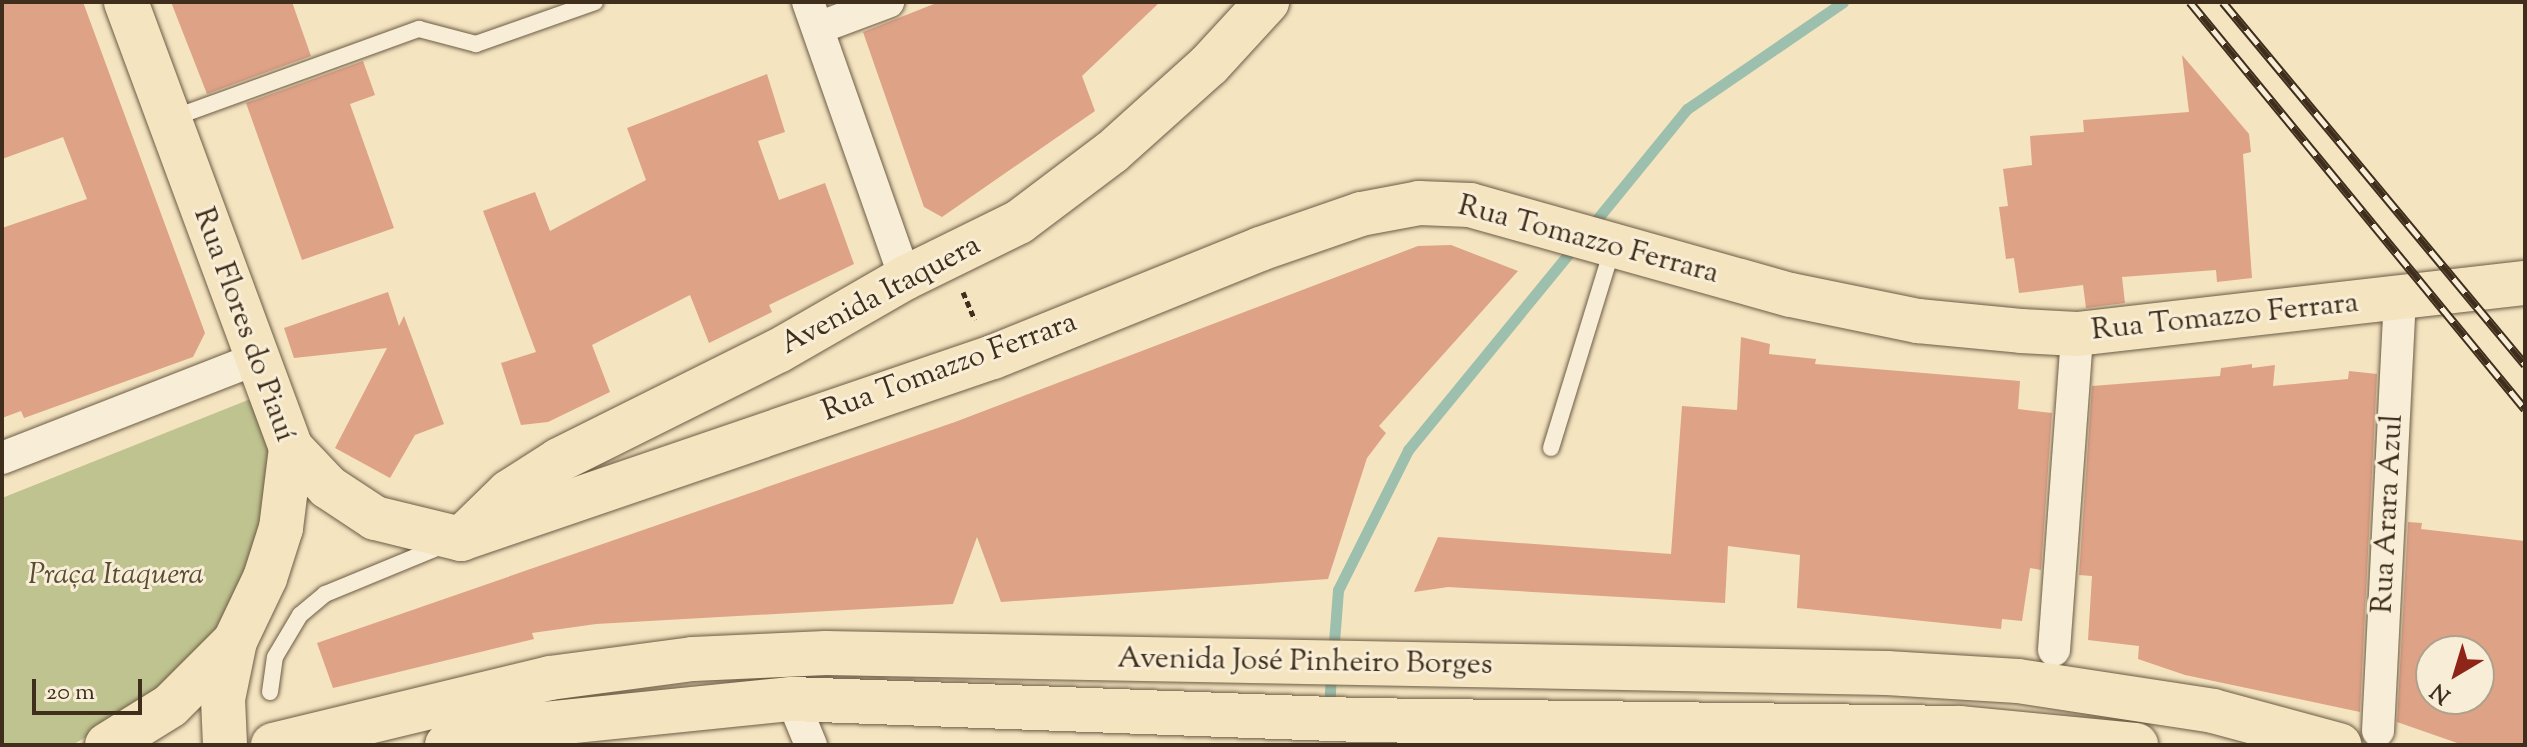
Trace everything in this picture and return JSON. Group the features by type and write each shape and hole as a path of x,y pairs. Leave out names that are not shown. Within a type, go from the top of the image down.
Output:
{"main road":[{"name":"Rua Flores do Piauí","path":"126,2 291,448 281,528 265,578 235,641 223,699 225,745"},
{"name":"Avenida Itaquera","path":"461,539 509,492 559,460 778,351 905,278 948,260 1019,222 1112,152 1209,65 1267,2"},
{"name":"Rua Tomazzo Ferrara","path":"461,539 993,357 1260,249 1361,214 1419,203 1470,205 1791,295 1918,321 2077,334 2525,283"},
{"path":"291,448 328,487 375,518 461,539"},
{"path":"107,745 170,706 235,641"},
{"name":"Avenida José Pinheiro Borges","path":"273,745 550,678 693,659 826,653 2018,681 2213,711 2359,738"},
{"name":"Avenida José Pinheiro Borges","path":"447,745 525,726 792,699 1359,720 1960,728 2136,745"}],"street":[{"path":"888,2 813,15 905,278"},
{"name":"Rua Arara Azul","path":"2359,738 2400,298"},
{"path":"2054,650 2077,334"},
{"path":"2,458 256,359"},
{"path":"792,699 811,745"}],"lane":[{"path":"169,120 419,29 476,44 595,2"},
{"path":"1551,448 1607,244"},
{"path":"270,692 283,636 325,594 461,539"}],"path":[{"path":"948,260 993,357"}],"green space":[{"name":"Praça Itaquera","path":"253,398 277,459 265,545 228,624 168,691 72,745 2,745 2,498"}],"building":[{"path":"2,2 83,2 205,333 193,357 24,418 21,411 2,418 2,228 87,199 63,137 2,159"},
{"path":"171,2 292,2 311,56 207,94"},
{"path":"939,2 1160,2 1082,76 1095,111 942,217 924,207 863,32"},
{"path":"2182,55 2249,134 2251,152 2243,154 2252,278 2217,282 2216,270 2122,277 2125,303 2086,308 2083,285 2019,293 2014,258 2006,259 1999,207 2008,206 2003,169 2032,165 2030,136 2084,132 2083,120 2189,112"},
{"path":"363,61 375,95 350,104 394,228 302,260 246,103"},
{"path":"767,74 785,132 758,141 779,200 825,183 854,264 769,305 772,312 709,343 690,295 592,345 610,392 548,422 521,425 501,363 536,352 483,211 535,192 550,231 646,180 627,128"},
{"path":"1451,245 1518,271 1379,426 1386,433 1367,458 1328,579 1001,602 977,537 953,604 596,624 532,633 534,639 333,688 317,643 955,422 1418,246"},
{"path":"388,292 399,326 404,316 444,424 415,435 390,478 335,448 387,348 294,358 284,328"},
{"path":"1741,337 1770,344 1769,354 1816,359 1815,364 2020,381 2018,409 2052,413 2041,570 2030,568 2022,621 2002,619 2001,629 1797,608 1800,555 1728,546 1725,603 1448,587 1414,592 1438,537 1671,554 1682,406 1737,410"},
{"path":"2252,364 2252,368 2275,365 2273,386 2348,379 2349,371 2377,374 2360,712 2185,675 2138,659 2139,646 2088,640 2092,576 2079,575 2092,386 2220,376 2221,368"},
{"path":"2408,522 2422,523 2421,529 2525,541 2525,745 2463,745 2397,722"}],"waterway":[{"path":"1589,229 1687,109 1843,2"},
{"path":"1333,655 1338,590 1408,450 1576,245"},
{"path":"1329,711 1331,672"}],"railway":[{"path":"2190,2 2525,409"},
{"path":"2223,2 2525,365"}]}
